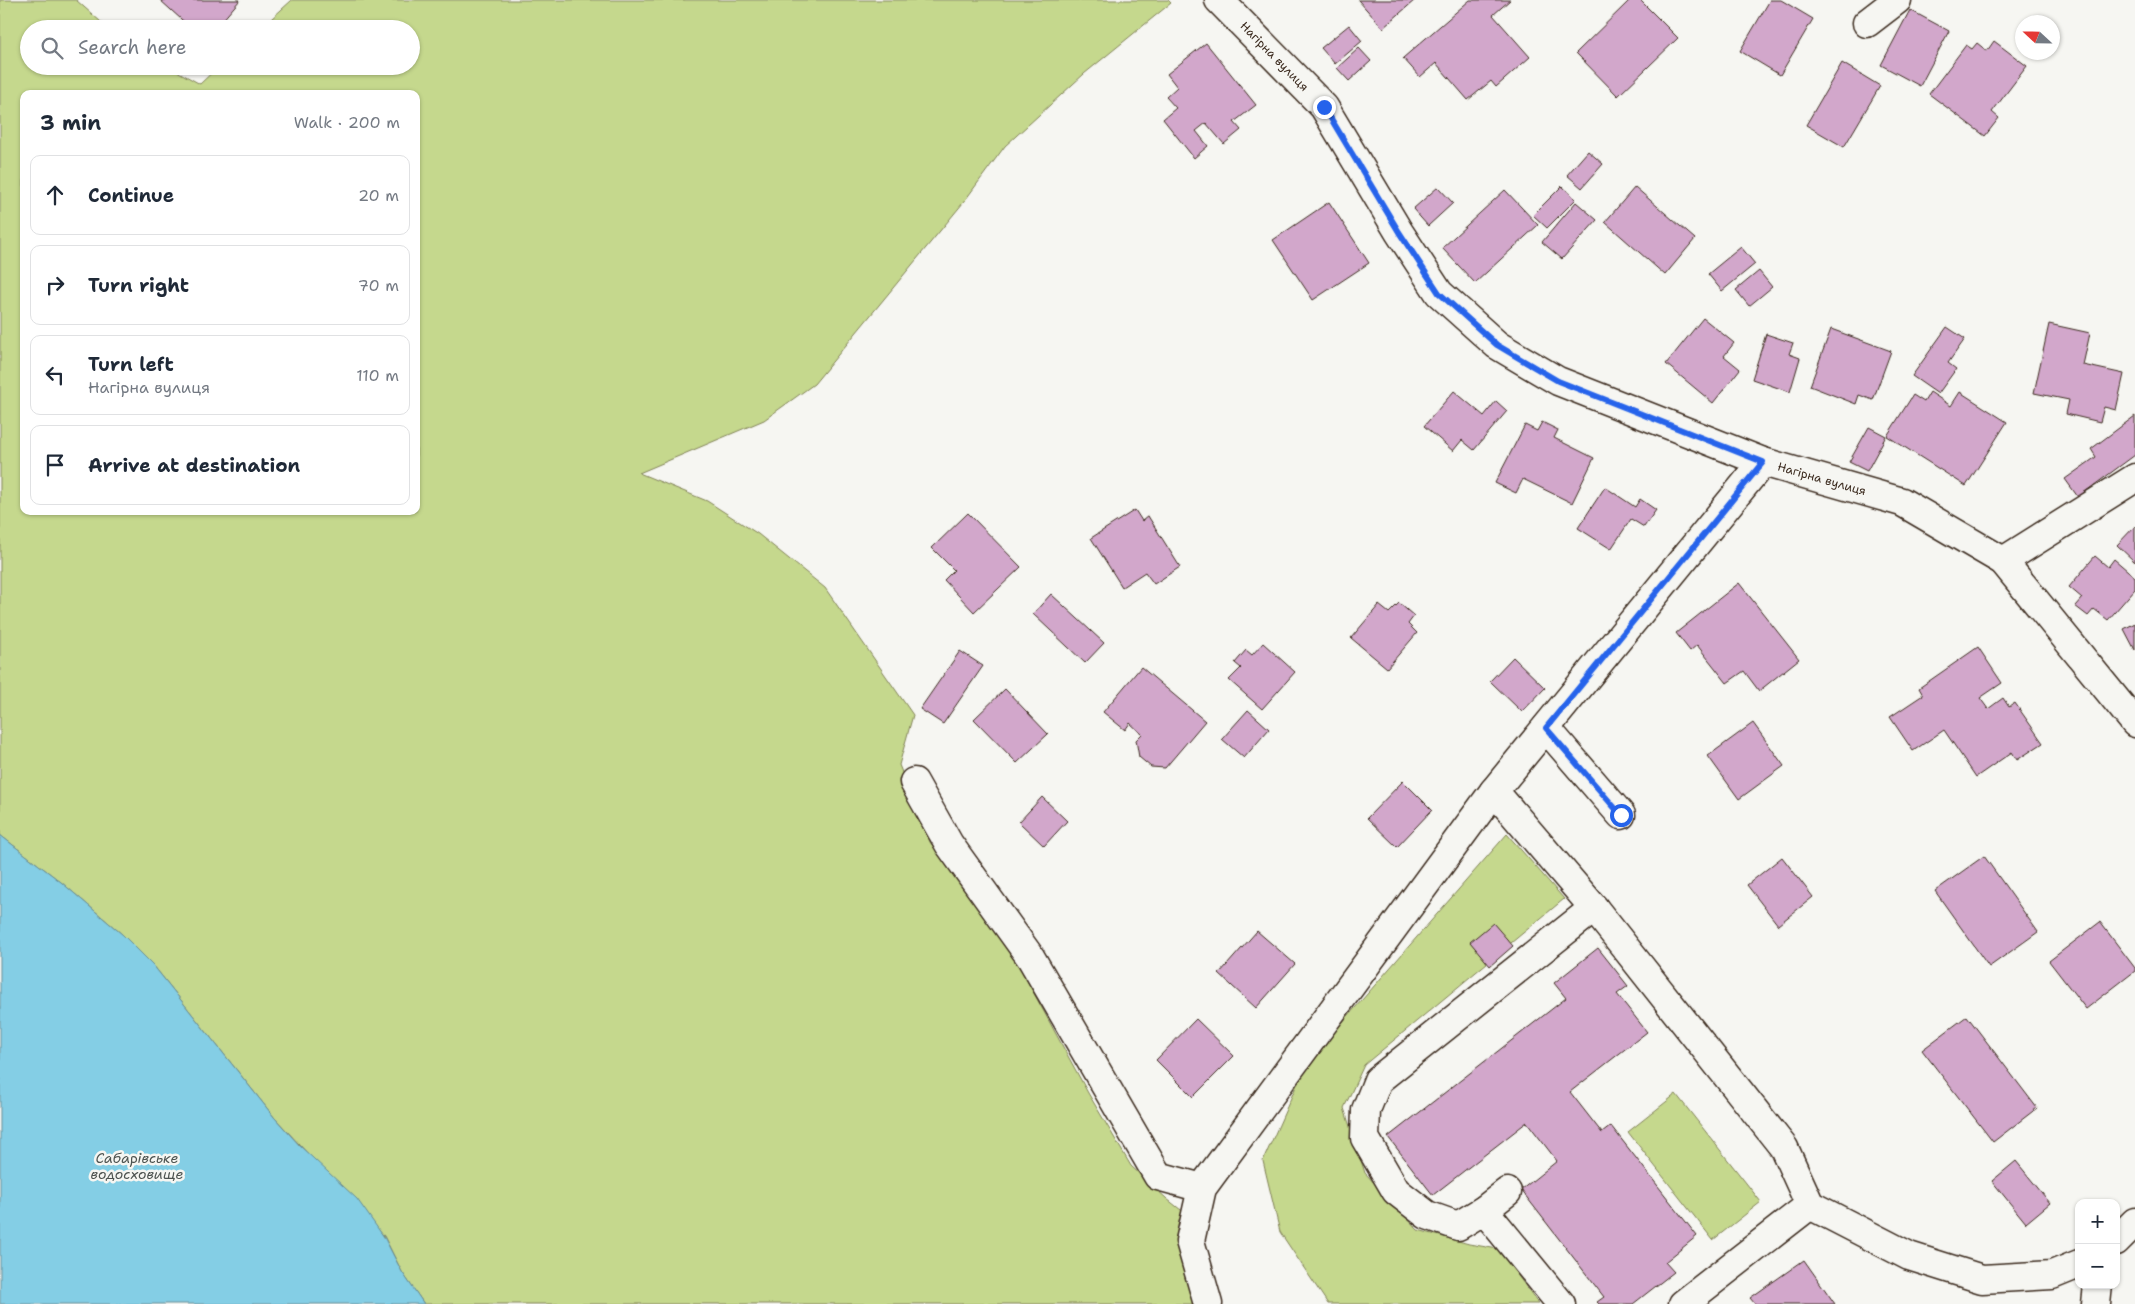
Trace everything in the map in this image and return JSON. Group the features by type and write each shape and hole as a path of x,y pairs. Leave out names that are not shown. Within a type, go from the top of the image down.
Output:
{"street":[{"name":"Нагірна вулиця","path":"1219,0 1324,107 1399,232 1439,293 1497,345 1558,381 1763,462 1902,502 2003,560 2135,723"},
{"path":"1867,23 1897,0"},
{"path":"1208,1304 1190,1242 1202,1188 1494,791 1763,462"},
{"path":"2003,560 2135,478"},
{"path":"1546,728 1621,815"},
{"path":"914,782 949,844 1031,958 1158,1176 1202,1188"},
{"path":"1494,791 1594,908 1784,1148 1810,1205 1909,1256 1982,1279 2052,1275 2075,1266"},
{"path":"1507,1192 1484,1210 1458,1226 1427,1215 1396,1191 1365,1138 1366,1110 1378,1080 1594,908"},
{"path":"1683,1304 1810,1205"},
{"path":"1484,1210 1561,1304"},
{"path":"2120,1237 2135,1222"},
{"path":"2096,1304 2098,1289"}],"green space":[{"path":"0,0 76,0 99,20 20,20 20,75 184,75 200,84 210,75 420,75 420,20 270,20 292,0 1168,0 1171,3 1084,74 1005,146 963,203 814,384 764,420 639,473 707,501 758,534 825,588 913,715 899,765 930,842 1017,962 1088,1093 1131,1166 1167,1199 1195,1221 1218,1304 424,1304 402,1272 384,1236 274,1117 153,965 123,935 61,882 0,835"},
{"path":"1507,834 1564,899 1364,1065 1344,1108 1365,1173 1418,1230 1469,1244 1498,1249 1539,1304 1328,1304 1280,1232 1263,1161 1306,1064"},
{"path":"1676,1094 1761,1202 1713,1240 1628,1132"}],"water":[{"name":"Сабарівське водосховище","path":"0,835 61,882 123,935 153,965 274,1117 300,1146 357,1199 384,1237 402,1272 424,1304 0,1304"}],"building":[{"path":"160,0 240,0 223,20 182,20"},
{"path":"1358,0 1415,0 1383,28"},
{"path":"1470,0 1510,0 1493,15 1530,57 1496,87 1491,81 1468,100 1436,63 1420,77 1403,58"},
{"path":"1630,0 1640,0 1678,38 1618,96 1576,53"},
{"path":"1770,0 1781,0 1813,19 1780,75 1740,51"},
{"path":"1910,10 1949,31 1920,86 1881,65"},
{"path":"1349,25 1362,41 1335,64 1321,48"},
{"path":"1994,41 2015,57 2015,60 2019,60 2027,66 1992,112 1999,118 1985,136 1929,94 1966,45 1972,49 1977,43 1987,51"},
{"path":"1206,43 1256,105 1234,122 1241,130 1224,144 1206,123 1196,131 1208,146 1194,158 1163,119 1176,108 1166,97 1177,87 1167,74"},
{"path":"1359,48 1371,61 1349,81 1337,68"},
{"path":"1842,63 1880,86 1844,147 1806,125"},
{"path":"1588,151 1603,164 1582,188 1567,175"},
{"path":"1562,186 1576,199 1547,228 1533,215"},
{"path":"1438,187 1453,203 1428,226 1413,209"},
{"path":"1635,187 1695,239 1665,275 1605,222"},
{"path":"1505,190 1538,225 1475,283 1442,248"},
{"path":"1329,202 1369,263 1313,300 1273,240"},
{"path":"1576,202 1597,220 1562,259 1542,242"},
{"path":"1741,247 1755,264 1722,291 1708,274"},
{"path":"1759,271 1772,287 1749,306 1736,290"},
{"path":"1703,318 1734,343 1724,356 1740,369 1713,403 1666,364"},
{"path":"2049,324 2090,333 2083,365 2124,374 2116,410 2104,407 2100,422 2066,414 2069,400 2034,393"},
{"path":"1947,327 1965,339 1948,363 1956,369 1938,394 1912,376"},
{"path":"1831,329 1891,351 1873,400 1859,395 1856,404 1810,386"},
{"path":"1766,334 1793,343 1789,354 1800,358 1790,392 1752,379"},
{"path":"1454,391 1484,416 1496,401 1507,411 1474,450 1462,440 1453,451 1424,426"},
{"path":"1930,392 1951,406 1960,392 2007,422 1966,486 1887,436 1913,395 1924,402"},
{"path":"2135,416 2135,455 2078,497 2065,479 2096,457 2091,449"},
{"path":"1542,422 1558,430 1554,438 1594,458 1572,503 1523,479 1516,493 1495,483 1525,425 1537,431"},
{"path":"1869,427 1886,436 1867,471 1849,462"},
{"path":"1605,487 1635,507 1640,499 1656,510 1644,527 1631,519 1611,549 1578,528"},
{"path":"1135,510 1142,521 1148,516 1180,567 1154,584 1145,572 1122,587 1091,538"},
{"path":"968,513 1021,567 974,612 944,580 954,570 932,548"},
{"path":"2135,526 2135,562 2117,545"},
{"path":"2095,556 2108,567 2114,559 2135,577 2135,589 2108,620 2094,609 2088,616 2075,606 2082,598 2069,587"},
{"path":"1739,583 1799,659 1759,691 1744,671 1727,683 1697,645 1690,651 1676,633"},
{"path":"1051,594 1104,643 1085,663 1033,614"},
{"path":"1399,603 1414,616 1408,624 1417,633 1387,668 1351,638 1379,605 1389,613"},
{"path":"2135,623 2135,650 2124,629"},
{"path":"1263,643 1295,672 1262,709 1229,680 1241,668 1235,663 1246,650 1252,655"},
{"path":"1978,647 2002,683 1980,698 1988,709 2003,698 2009,707 2015,703 2043,743 2017,760 2012,752 1976,777 1944,730 1913,751 1890,717 1923,695 1919,688"},
{"path":"960,651 983,666 943,724 920,709"},
{"path":"1513,657 1545,688 1522,712 1490,681"},
{"path":"1141,667 1205,721 1165,768 1151,767 1139,757 1136,740 1142,734 1130,723 1125,730 1103,712"},
{"path":"1005,689 1048,734 1017,763 974,719"},
{"path":"1248,710 1269,729 1244,758 1222,739"},
{"path":"1753,723 1784,766 1739,799 1708,756"},
{"path":"1403,781 1432,810 1397,847 1367,818"},
{"path":"1042,797 1067,821 1044,846 1019,822"},
{"path":"1984,856 2038,932 1989,967 1935,891"},
{"path":"1782,857 1813,897 1778,925 1747,885"},
{"path":"2100,922 2135,968 2135,971 2086,1009 2049,961"},
{"path":"1493,923 1513,946 1490,966 1470,942"},
{"path":"1257,931 1295,964 1256,1008 1219,974"},
{"path":"1598,948 1628,986 1617,994 1647,1032 1570,1092 1602,1133 1611,1126 1697,1236 1665,1262 1674,1272 1633,1304 1599,1304 1597,1302 1604,1297 1521,1190 1557,1161 1527,1122 1433,1195 1388,1137 1566,998 1554,983"},
{"path":"1967,1016 2037,1108 1993,1142 1922,1050"},
{"path":"1196,1019 1234,1056 1193,1097 1156,1060"},
{"path":"2016,1161 2050,1203 2026,1223 1992,1181"},
{"path":"1804,1260 1835,1304 1755,1304 1750,1298"}],"route":[{"path":"1324,107 1399,232 1439,293 1497,345 1558,381 1763,462 1546,728 1621,815"}]}
